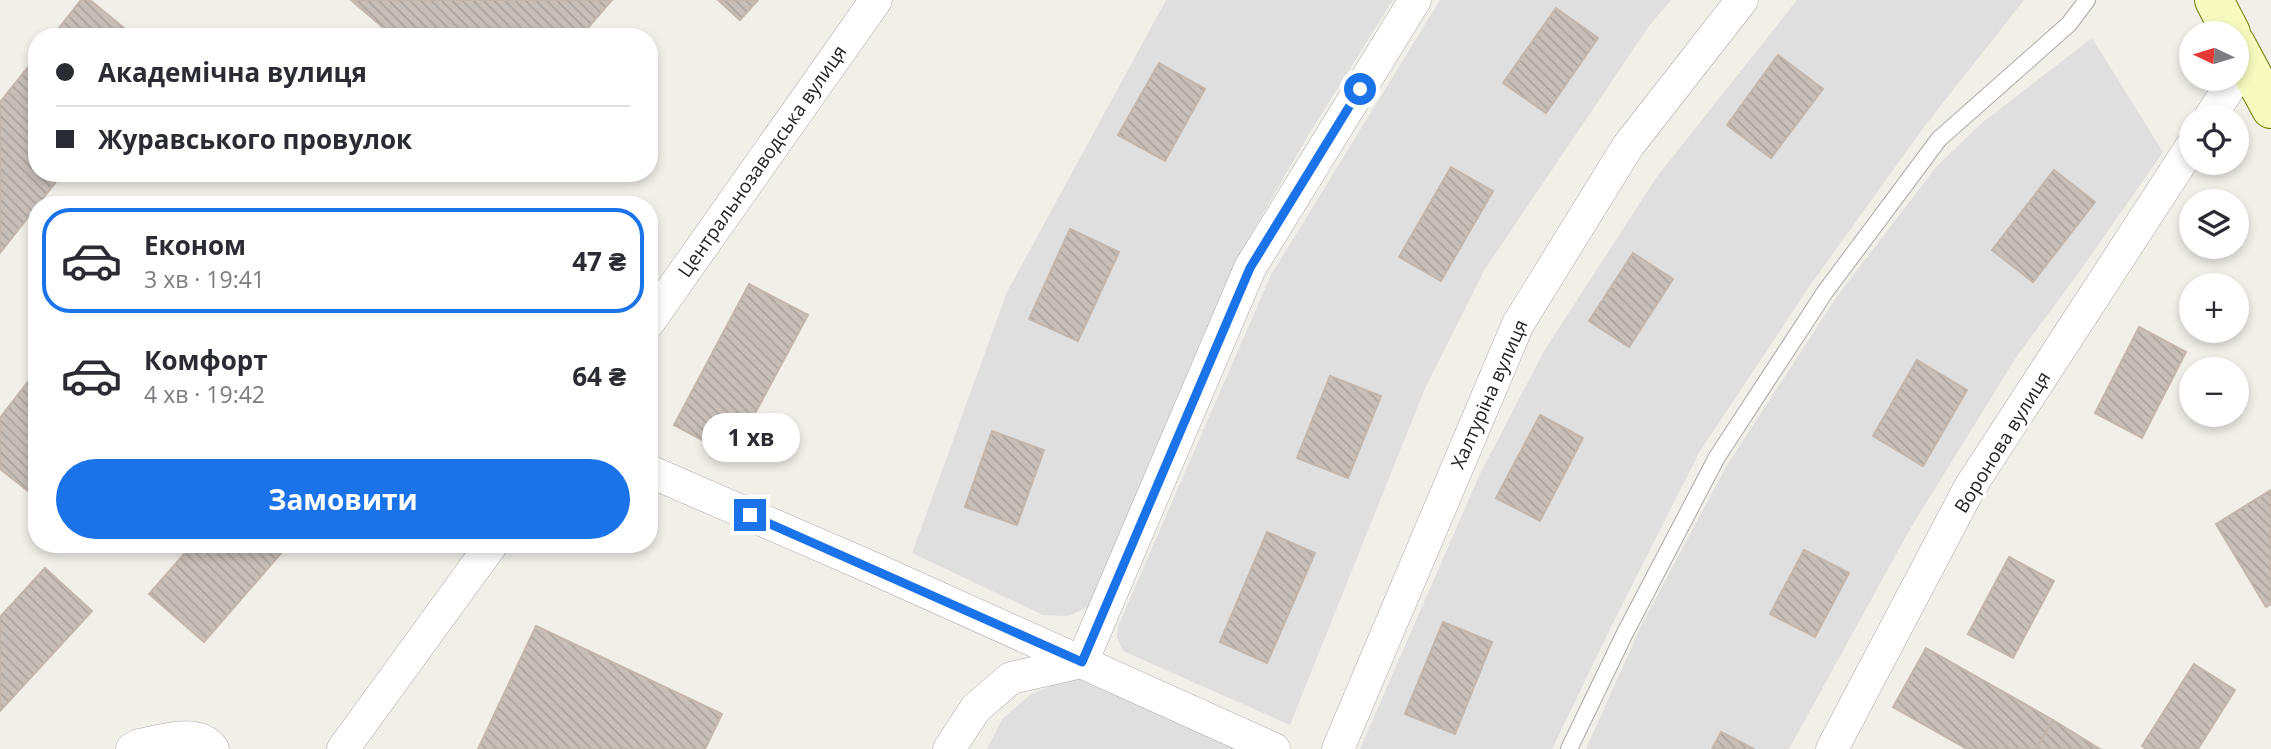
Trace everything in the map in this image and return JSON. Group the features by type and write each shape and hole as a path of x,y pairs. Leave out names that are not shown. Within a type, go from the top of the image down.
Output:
{"main road":[{"path":"2214,0 2222,21"},
{"path":"2249,77 2271,109"}],"street":[{"name":"Центральнозаводська вулиця","path":"658,309 876,0"},
{"path":"1082,662 1250,268 1415,0"},
{"name":"Халтуріна вулиця","path":"1338,749 1518,324 1628,146 1742,0"},
{"name":"Воронова вулиця","path":"1832,749 1970,487 2179,165"},
{"path":"658,475 1274,749"},
{"path":"343,749 485,553"},
{"path":"950,749 976,708 1011,678 1082,662"},
{"path":"132,749 139,745 190,737 209,743 213,749"}],"lane":[{"path":"1569,749 1625,633 1717,457 1825,292 1939,139 2069,24 2087,0"}],"shaded area":[{"path":"1166,0 1393,0 1309,134 1239,255 1105,579 1088,607 1068,616 1043,615 912,553 1007,292"},
{"path":"1440,0 1671,0 1649,26 1485,269 1426,386 1290,725 1123,651 1117,637 1118,626 1271,275"},
{"path":"1797,0 2024,0 1924,127 1811,284 1700,451 1552,749 1360,749 1479,476 1544,351 1656,178"},
{"path":"2092,38 2163,152 2017,356 1910,529 1789,749 1586,749 1642,624 1727,465 1838,295 1937,166 1983,122"},
{"path":"1079,673 1256,749 987,749 1002,719 1030,695"}],"building":[{"path":"81,0 90,0 124,28 59,28"},
{"path":"351,0 612,0 588,28 384,28"},
{"path":"718,0 758,0 740,20"},
{"path":"1556,8 1598,38 1546,113 1503,83"},
{"path":"1778,55 1823,89 1771,158 1727,125"},
{"path":"1159,63 1205,89 1165,161 1118,135"},
{"path":"28,67 28,182 56,182 45,196 28,196 28,217 0,253 0,102"},
{"path":"1451,167 1493,191 1441,281 1399,257"},
{"path":"2054,170 2095,202 2033,282 1992,250"},
{"path":"1070,229 1119,252 1078,341 1029,319"},
{"path":"1633,253 1673,279 1629,347 1589,321"},
{"path":"749,284 808,315 732,456 674,425"},
{"path":"2139,327 2186,352 2183,357 2179,357 2179,366 2142,438 2095,413"},
{"path":"1917,360 1967,390 1923,466 1873,436"},
{"path":"1330,376 1381,396 1348,478 1297,458"},
{"path":"28,382 28,491 0,469 0,418"},
{"path":"1540,415 1583,438 1540,521 1496,498"},
{"path":"992,431 1044,450 1017,525 965,507"},
{"path":"2271,490 2271,604 2266,607 2216,524"},
{"path":"1267,532 1315,553 1267,663 1220,642"},
{"path":"1804,550 1849,573 1815,637 1770,614"},
{"path":"185,553 281,553 204,642 149,594"},
{"path":"2009,557 2054,581 2013,658 1968,634"},
{"path":"45,568 92,611 0,711 0,617"},
{"path":"1443,622 1492,642 1455,734 1405,714"},
{"path":"536,626 722,714 705,749 478,749"},
{"path":"1926,648 2053,720 2036,749 1967,749 1893,707"},
{"path":"2194,664 2235,690 2198,749 2146,749 2142,746"},
{"path":"2053,720 2100,749 2036,749"},
{"path":"1721,732 1754,749 1712,749"}],"route":[{"path":"750,515 1082,662 1250,268 1360,89"}]}
